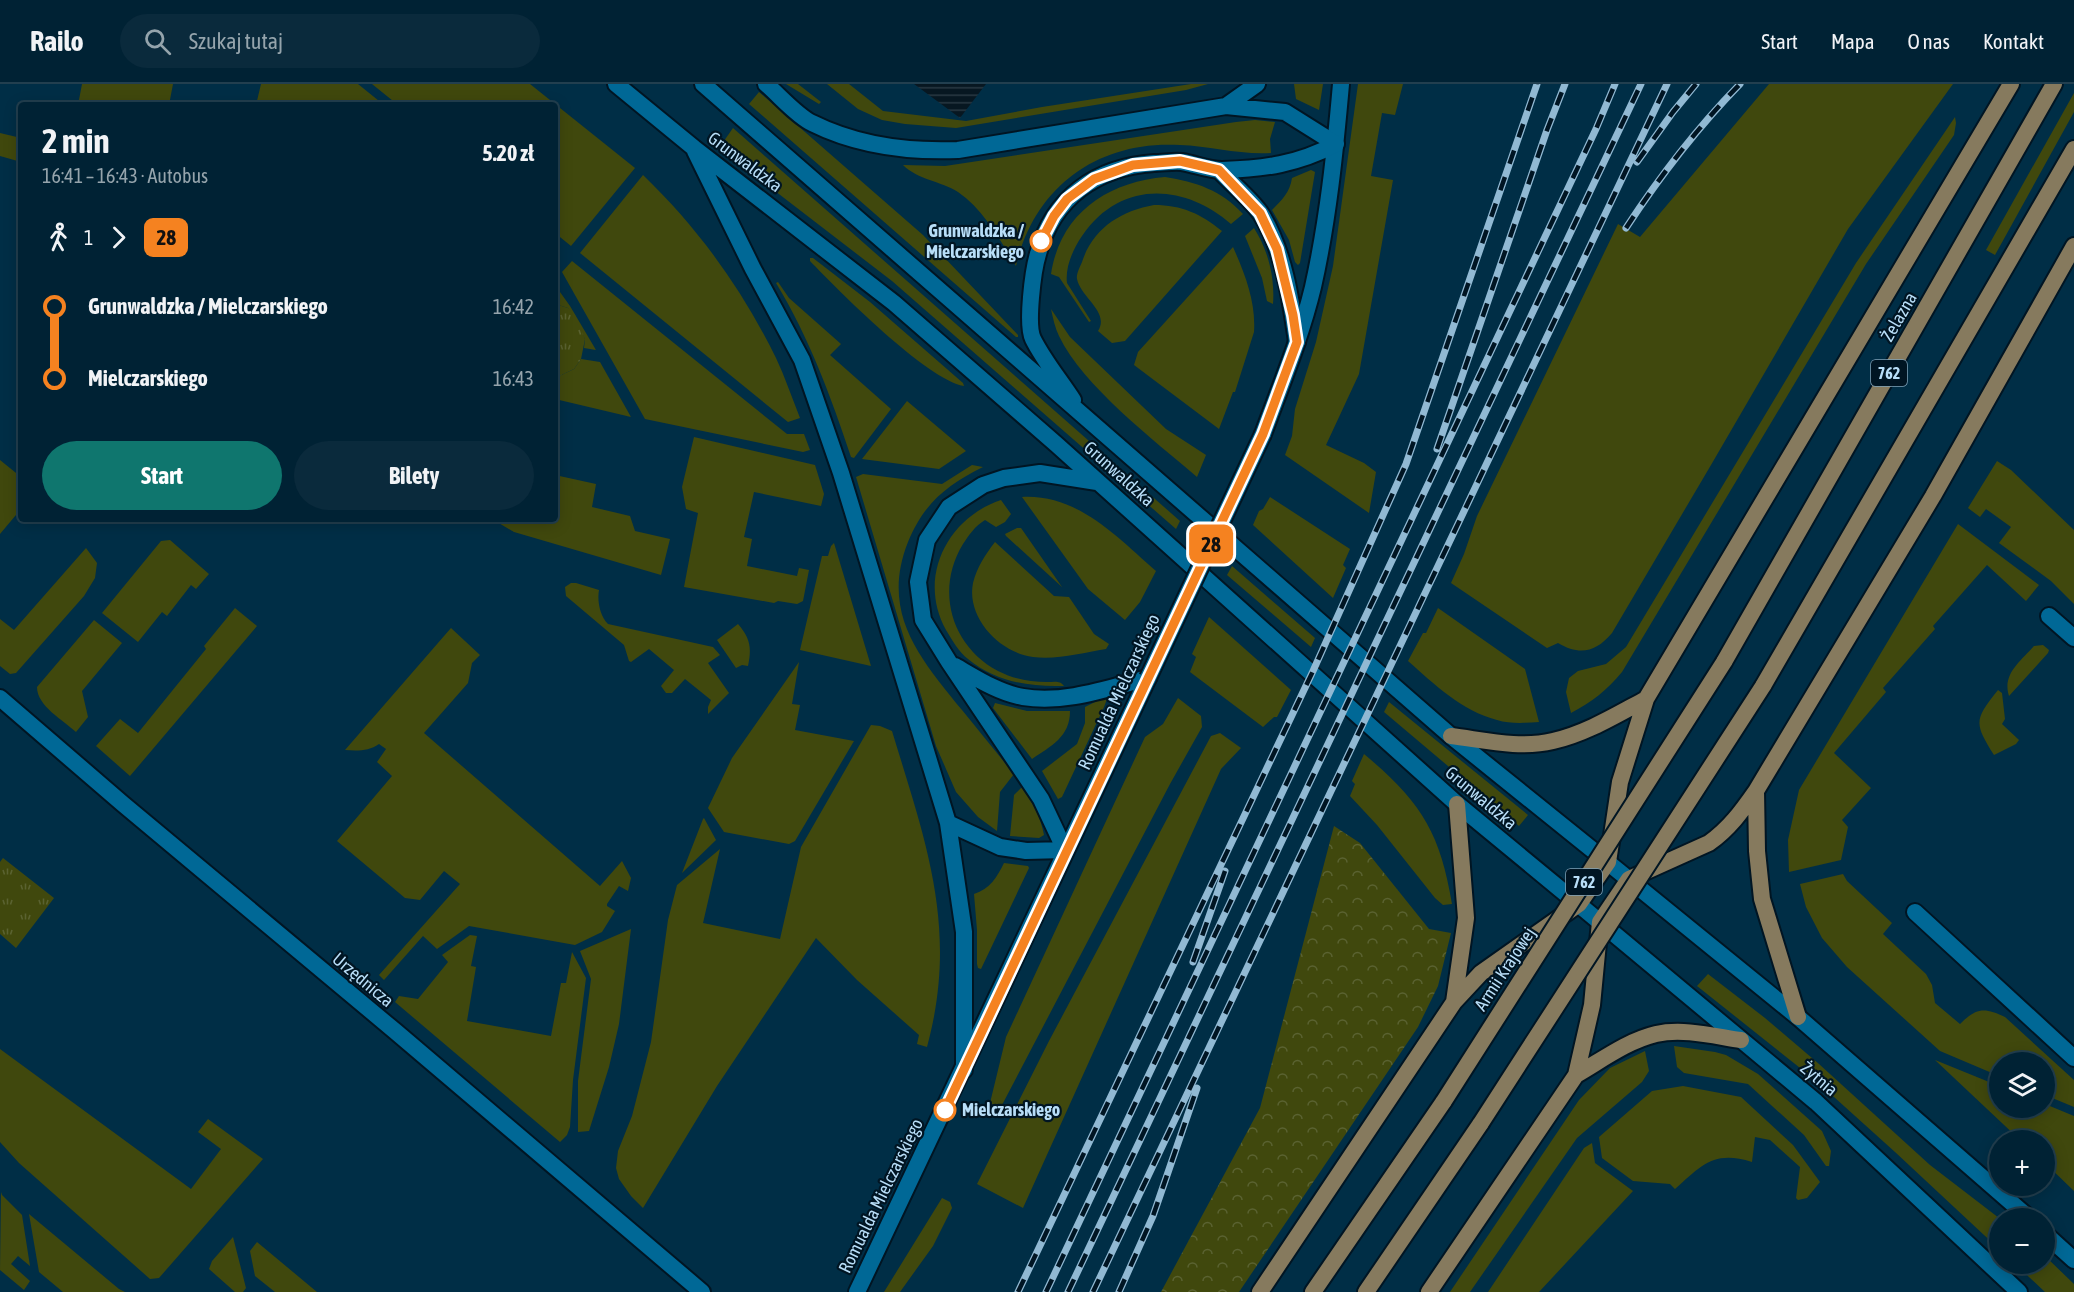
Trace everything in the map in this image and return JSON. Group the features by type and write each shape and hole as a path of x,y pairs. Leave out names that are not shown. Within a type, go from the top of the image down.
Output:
{"main road":[{"name":"Grunwaldzka","path":"616,84 693,148 894,303 1457,804 1581,906"},
{"name":"Grunwaldzka","path":"703,84 1451,736 1609,863"},
{"path":"766,84 811,122 860,141 929,151 958,150 1005,143 1226,106 1285,112 1336,144"},
{"path":"1226,106 1257,84"},
{"name":"Romualda Mielczarskiego","path":"857,1292 1263,434 1297,342 1312,287 1331,190 1341,84"},
{"path":"1260,1292 1454,1002 1481,973 1581,906 1609,863 1620,782 1646,699 2011,84"},
{"name":"Żelazna","path":"1724,662 2054,84"},
{"path":"1085,419 1032,337 1031,290 1034,266 1041,241 1054,216 1067,199 1094,179 1133,165 1180,161 1219,170 1281,166 1336,144"},
{"path":"693,148 807,371 841,473 948,823 964,932 964,1070"},
{"name":"762","path":"1366,1292 1481,1123 1763,686 2074,149"},
{"path":"1219,170 1260,213 1277,249 1297,342"},
{"path":"1429,1292 1576,1074 1592,1005 1600,922 1629,879 1694,851 1720,836 1756,791 1933,496 2074,246"},
{"path":"948,823 1000,847 1026,851 1065,850 1041,799 923,620 918,582 927,540 949,507 982,485 1004,478 1040,473 1097,482"},
{"path":"2049,616 2074,638"},
{"path":"949,662 990,686 1022,697 1076,696 1148,678"},
{"name":"Armii Krajowej","path":"1313,1292 1444,1101 1724,662"},
{"name":"Urzędnicza","path":"0,698 702,1292"},
{"path":"1451,736 1510,744 1551,742 1594,727 1646,699"},
{"path":"1756,791 1757,851 1762,899 1798,1017"},
{"path":"1454,1002 1466,918 1457,804"},
{"name":"Żytnia","path":"1609,863 1798,1017 2018,1208"},
{"name":"Żytnia","path":"1581,906 1816,1102 2019,1292"},
{"path":"1915,912 2074,1058"},
{"path":"1576,1074 1630,1043 1658,1034 1683,1032 1741,1040"},
{"path":"2055,1243 2074,1260"}],"green space":[{"path":"82,84 173,84 170,102 79,102"},
{"path":"261,84 358,84 380,102 257,102"},
{"path":"372,84 530,84 552,102 394,102"},
{"path":"786,84 798,84 821,102 819,104"},
{"path":"827,84 849,84 883,111 966,121 1191,84 1208,84 1186,90 956,128 882,120 858,109"},
{"path":"1294,84 1323,84 1319,110 1296,99"},
{"path":"1358,84 1403,84 1395,115 1382,113 1371,176 1393,180 1359,374 1326,445 1364,463 1376,472 1369,513 1285,455 1292,436 1295,409 1316,342 1333,266"},
{"path":"1769,84 1953,84 1848,229 1612,633 1600,644 1587,650 1573,650 1558,643 1547,648 1451,583 1477,516 1618,224 1640,237"},
{"path":"759,92 923,235 1018,337 749,104"},
{"path":"2074,93 2074,112 1995,255 1986,250"},
{"path":"558,106 635,168 571,246 558,235"},
{"path":"1955,117 1954,135 1866,264 1622,672 1599,695 1571,713 1566,692 1569,678 1578,671 1606,664 1626,647 1856,263"},
{"path":"1255,120 1275,122 1270,139 1271,153 1248,153 1180,145 1150,146 1122,151 1097,160 1074,174 1054,192 1038,213 1025,238 1016,266 991,226 967,199 951,188 916,174 903,165 945,166"},
{"path":"733,128 1180,521 1176,529 892,281 719,148"},
{"path":"0,133 18,137 18,161 0,156"},
{"path":"1311,170 1315,172 1298,265 1295,262 1289,240 1272,210 1287,192 1292,178"},
{"path":"643,175 701,238 734,284 776,358 800,418 788,422 580,253"},
{"path":"1165,177 1207,188 1226,199 1243,214 1231,224 1213,210 1173,195 1153,194 1133,197 1115,205 1097,218 1082,236 1068,265 1067,283 1091,321 1089,322 1059,277 1051,274 1064,234 1076,218 1106,194 1144,180"},
{"path":"1154,205 1191,212 1222,231 1125,341 1112,343 1098,331 1101,324 1098,311 1080,286 1077,279 1078,273 1087,250 1101,231 1130,212"},
{"path":"1254,228 1270,264 1273,304 1267,301 1262,278 1245,236"},
{"path":"1233,247 1251,299 1254,332 1235,392 1233,392 1219,429 1134,365 1138,352"},
{"path":"810,258 870,302 964,386 928,368 906,351 841,292 810,261"},
{"path":"572,261 787,434 804,434 810,450 803,452 645,419 562,272"},
{"path":"778,282 789,298 841,344 830,355 891,409 854,458 851,457 818,368 799,325 776,283"},
{"path":"558,289 596,350 584,348 585,339 568,308 558,305"},
{"path":"558,305 568,308 575,315 585,339 581,359 574,369 558,377"},
{"path":"1051,309 1070,337 1166,429 1206,455 1197,477 1121,411 1085,374 1059,336"},
{"path":"581,359 600,362 631,417 558,400 558,377 574,369"},
{"path":"907,401 966,451 939,469 862,459"},
{"path":"694,437 815,465 824,494 821,506 754,492 744,537 752,539 747,566 797,576 799,568 809,570 803,601 797,604 778,601 774,603 684,587 698,513 686,509 682,487"},
{"path":"0,460 18,475 18,513 0,534"},
{"path":"1997,461 2011,470 2074,530 2074,604 2051,581 1999,543 2011,527 1986,509 1980,517 1968,508"},
{"path":"972,465 983,467 948,488 929,506 914,528 901,567 899,591 902,613 919,653 946,691 1014,774 1000,792 997,831 978,817 956,792 936,746 856,477 863,474 942,484"},
{"path":"558,476 596,484 592,507 630,516 635,531 670,539 661,575 514,532 497,522 558,522"},
{"path":"1022,497 1042,498 1079,510 1111,532 1156,571 1140,602 1125,620 1088,589"},
{"path":"1270,497 1350,549 1343,565 1346,568 1333,598 1253,525 1259,511 1263,509"},
{"path":"1001,500 1011,514 1005,522 996,527 985,520 981,522 963,544 955,562 950,580 949,598 952,615 969,647 998,671 1022,679 1057,682 1064,686 1013,682 979,667 956,646 938,610 935,590 936,571 942,552 952,535 966,521 982,509"},
{"path":"1958,524 2039,585 2026,601 1987,565 1933,626 1935,629 1883,688 1886,692 1834,753 1871,788 1842,820 1848,827 1841,860 1789,872 1788,840 1799,790"},
{"path":"1021,528 1062,587 1006,536 1005,534"},
{"path":"170,540 209,574 196,589 191,585 167,616 162,612 138,642 102,613 161,541"},
{"path":"995,542 1054,596 1069,597 1094,634 1109,644 1106,649 1070,656 1033,657 1009,649 988,632 975,609 972,596 973,583 985,556"},
{"path":"834,543 871,666 800,650 822,556 828,556"},
{"path":"86,548 97,563 95,578 84,596 16,673 10,674 0,666 0,619 14,630"},
{"path":"1232,566 1315,638 1311,647 1227,575"},
{"path":"571,583 599,590 600,608 608,624 713,647 720,655 708,663 729,693 708,714 711,700 685,679 672,693 666,693 661,686 674,670 649,649 631,662 629,661 624,645 566,596 565,587"},
{"path":"235,608 257,626 130,776 96,746 120,719 138,733 206,649 204,646"},
{"path":"1438,608 1525,669 1539,722 1518,723 1484,716 1449,696 1408,661 1423,633 1426,633"},
{"path":"1209,617 1291,690 1277,717 1263,727 1190,672 1196,657 1192,654"},
{"path":"94,620 122,643 82,691 88,717 76,732 46,706 38,694 37,687"},
{"path":"738,624 747,638 750,653 748,666 742,665 736,668 717,640"},
{"path":"451,628 480,655 472,663 468,683 424,733 600,886 622,861 631,878 628,891 619,886 607,904 615,911 602,932 575,945 469,926 437,949 423,936 384,980 379,975 460,884 444,871 420,900 405,898 337,841 392,776 377,762 386,749 379,744 363,750 345,750"},
{"path":"2043,645 2049,650 2048,653 2009,696 2008,681 2018,663 2034,646"},
{"path":"799,662 792,704 800,705 795,730 854,741 795,841 789,844 724,832 708,808 732,758"},
{"path":"1998,690 2002,693 2005,719 2002,724 2019,740 2016,744 1994,755 1983,736 1979,722 1984,708"},
{"path":"1103,698 1107,699 1104,707 1062,797 1058,799 1042,771 1077,744 1085,723 1085,707"},
{"path":"1178,698 1201,716 1202,727 1002,1105 995,1106 990,1103 1006,1037 1145,737 1163,724"},
{"path":"1389,702 1528,815 1519,826 1384,712"},
{"path":"995,703 1027,711 1070,711 1067,728 1058,740 1032,759 993,708"},
{"path":"871,725 892,731 916,811 934,887 939,925 940,964 936,1004 927,1047 917,1044 919,1035 857,980 816,938 717,1086 643,1208 619,1179 616,1168 618,1151 632,1116 651,1042 668,920 677,885 720,849 703,923 780,939 801,847"},
{"path":"1220,733 1241,748 1221,769 1023,1208 977,1184 1049,1041 1211,736"},
{"path":"1364,754 1400,787 1424,819 1441,856 1452,904 1443,905 1435,898 1377,825 1350,796 1355,784 1352,781"},
{"path":"1022,787 1041,822 1044,835 1039,838 1010,836 1014,795"},
{"path":"703,819 716,840 682,873"},
{"path":"1334,826 1360,843 1429,929 1451,933 1438,986 1418,1027 1239,1292 1161,1292 1260,1108"},
{"path":"3,858 54,898 16,948 0,934 0,862"},
{"path":"1004,863 1029,868 981,969 977,964 974,894 992,882"},
{"path":"1843,874 1847,881 1892,923 1883,934 1926,974 1932,985 1935,1003 1960,1024 1971,1015 1981,1011 2005,1017 2043,1052 1989,1052 1989,1072 1940,1051 1847,967 1822,938 1806,907 1800,884"},
{"path":"631,929 619,1024 609,1067 589,1131 578,1132 578,1081 591,979 580,951"},
{"path":"470,935 477,936 471,966 476,967 467,1021 551,1036 561,983 566,983 572,952 586,978 573,1080 570,1127 567,1135 560,1142 395,1002 399,996 418,999 448,962 442,955"},
{"path":"1708,974 1819,1064 1930,1165 1989,1210 1989,1240 1814,1079 1697,986"},
{"path":"1674,1046 1726,1055 1758,1074 1822,1131 1831,1151 1829,1166 1826,1166 1804,1135 1748,1084 1684,1073 1677,1067"},
{"path":"0,1049 191,1189 221,1149 198,1132 208,1119 263,1159 159,1278 150,1279 19,1163 0,1142"},
{"path":"1645,1051 1649,1071 1642,1082 1577,1138 1470,1292 1450,1292 1579,1100 1610,1068"},
{"path":"1935,1060 1989,1082 1989,1111"},
{"path":"2055,1063 2074,1080 2074,1107 2055,1099"},
{"path":"1683,1086 1741,1097 1793,1145 1820,1182 1807,1198 1798,1200 1796,1198 1800,1167 1770,1140 1755,1137 1752,1162 1728,1158 1709,1162 1675,1189 1670,1184 1633,1181 1602,1158 1599,1137 1652,1091"},
{"path":"2055,1108 2074,1116 2074,1191 2055,1173 2055,1130 2009,1130 1997,1118 2055,1118"},
{"path":"1592,1143 1595,1163 1633,1191 1539,1292 1488,1292 1584,1148"},
{"path":"1,1192 22,1215 30,1266 18,1256 11,1264 30,1281 24,1290 0,1270"},
{"path":"942,1198 950,1202 952,1208 933,1246 900,1292 884,1292"},
{"path":"29,1214 125,1292 63,1292 39,1272"},
{"path":"233,1237 246,1288 243,1292 235,1292 209,1269 212,1261"},
{"path":"257,1242 317,1292 275,1292 255,1276 250,1251"},
{"path":"2055,1266 2074,1284 2074,1292 2045,1292 2026,1274 2055,1274"}],"water":[{"path":"914,84 986,84 960,118"}],"railway":[{"path":"1018,1292 1313,671 1406,464 1537,84"},
{"path":"1437,449 1565,84"},
{"path":"1046,1292 1596,129 1615,84"},
{"path":"1068,1292 1641,84"},
{"path":"1093,1292 1667,84"},
{"path":"1637,162 1696,84"},
{"path":"1626,228 1680,153 1740,84"},
{"path":"1193,962 1225,871"},
{"path":"1119,1292 1153,1216 1197,1088"}],"bus line":[{"name":"28","path":"945,1110 1065,850 1263,434 1297,342 1277,249 1260,213 1219,170 1180,161 1133,165 1094,179 1067,199 1054,216 1041,241"}],"place":[{"name":"Grunwaldzka / Mielczarskiego","path":"1041,241"},
{"name":"Mielczarskiego","path":"945,1110"}]}
